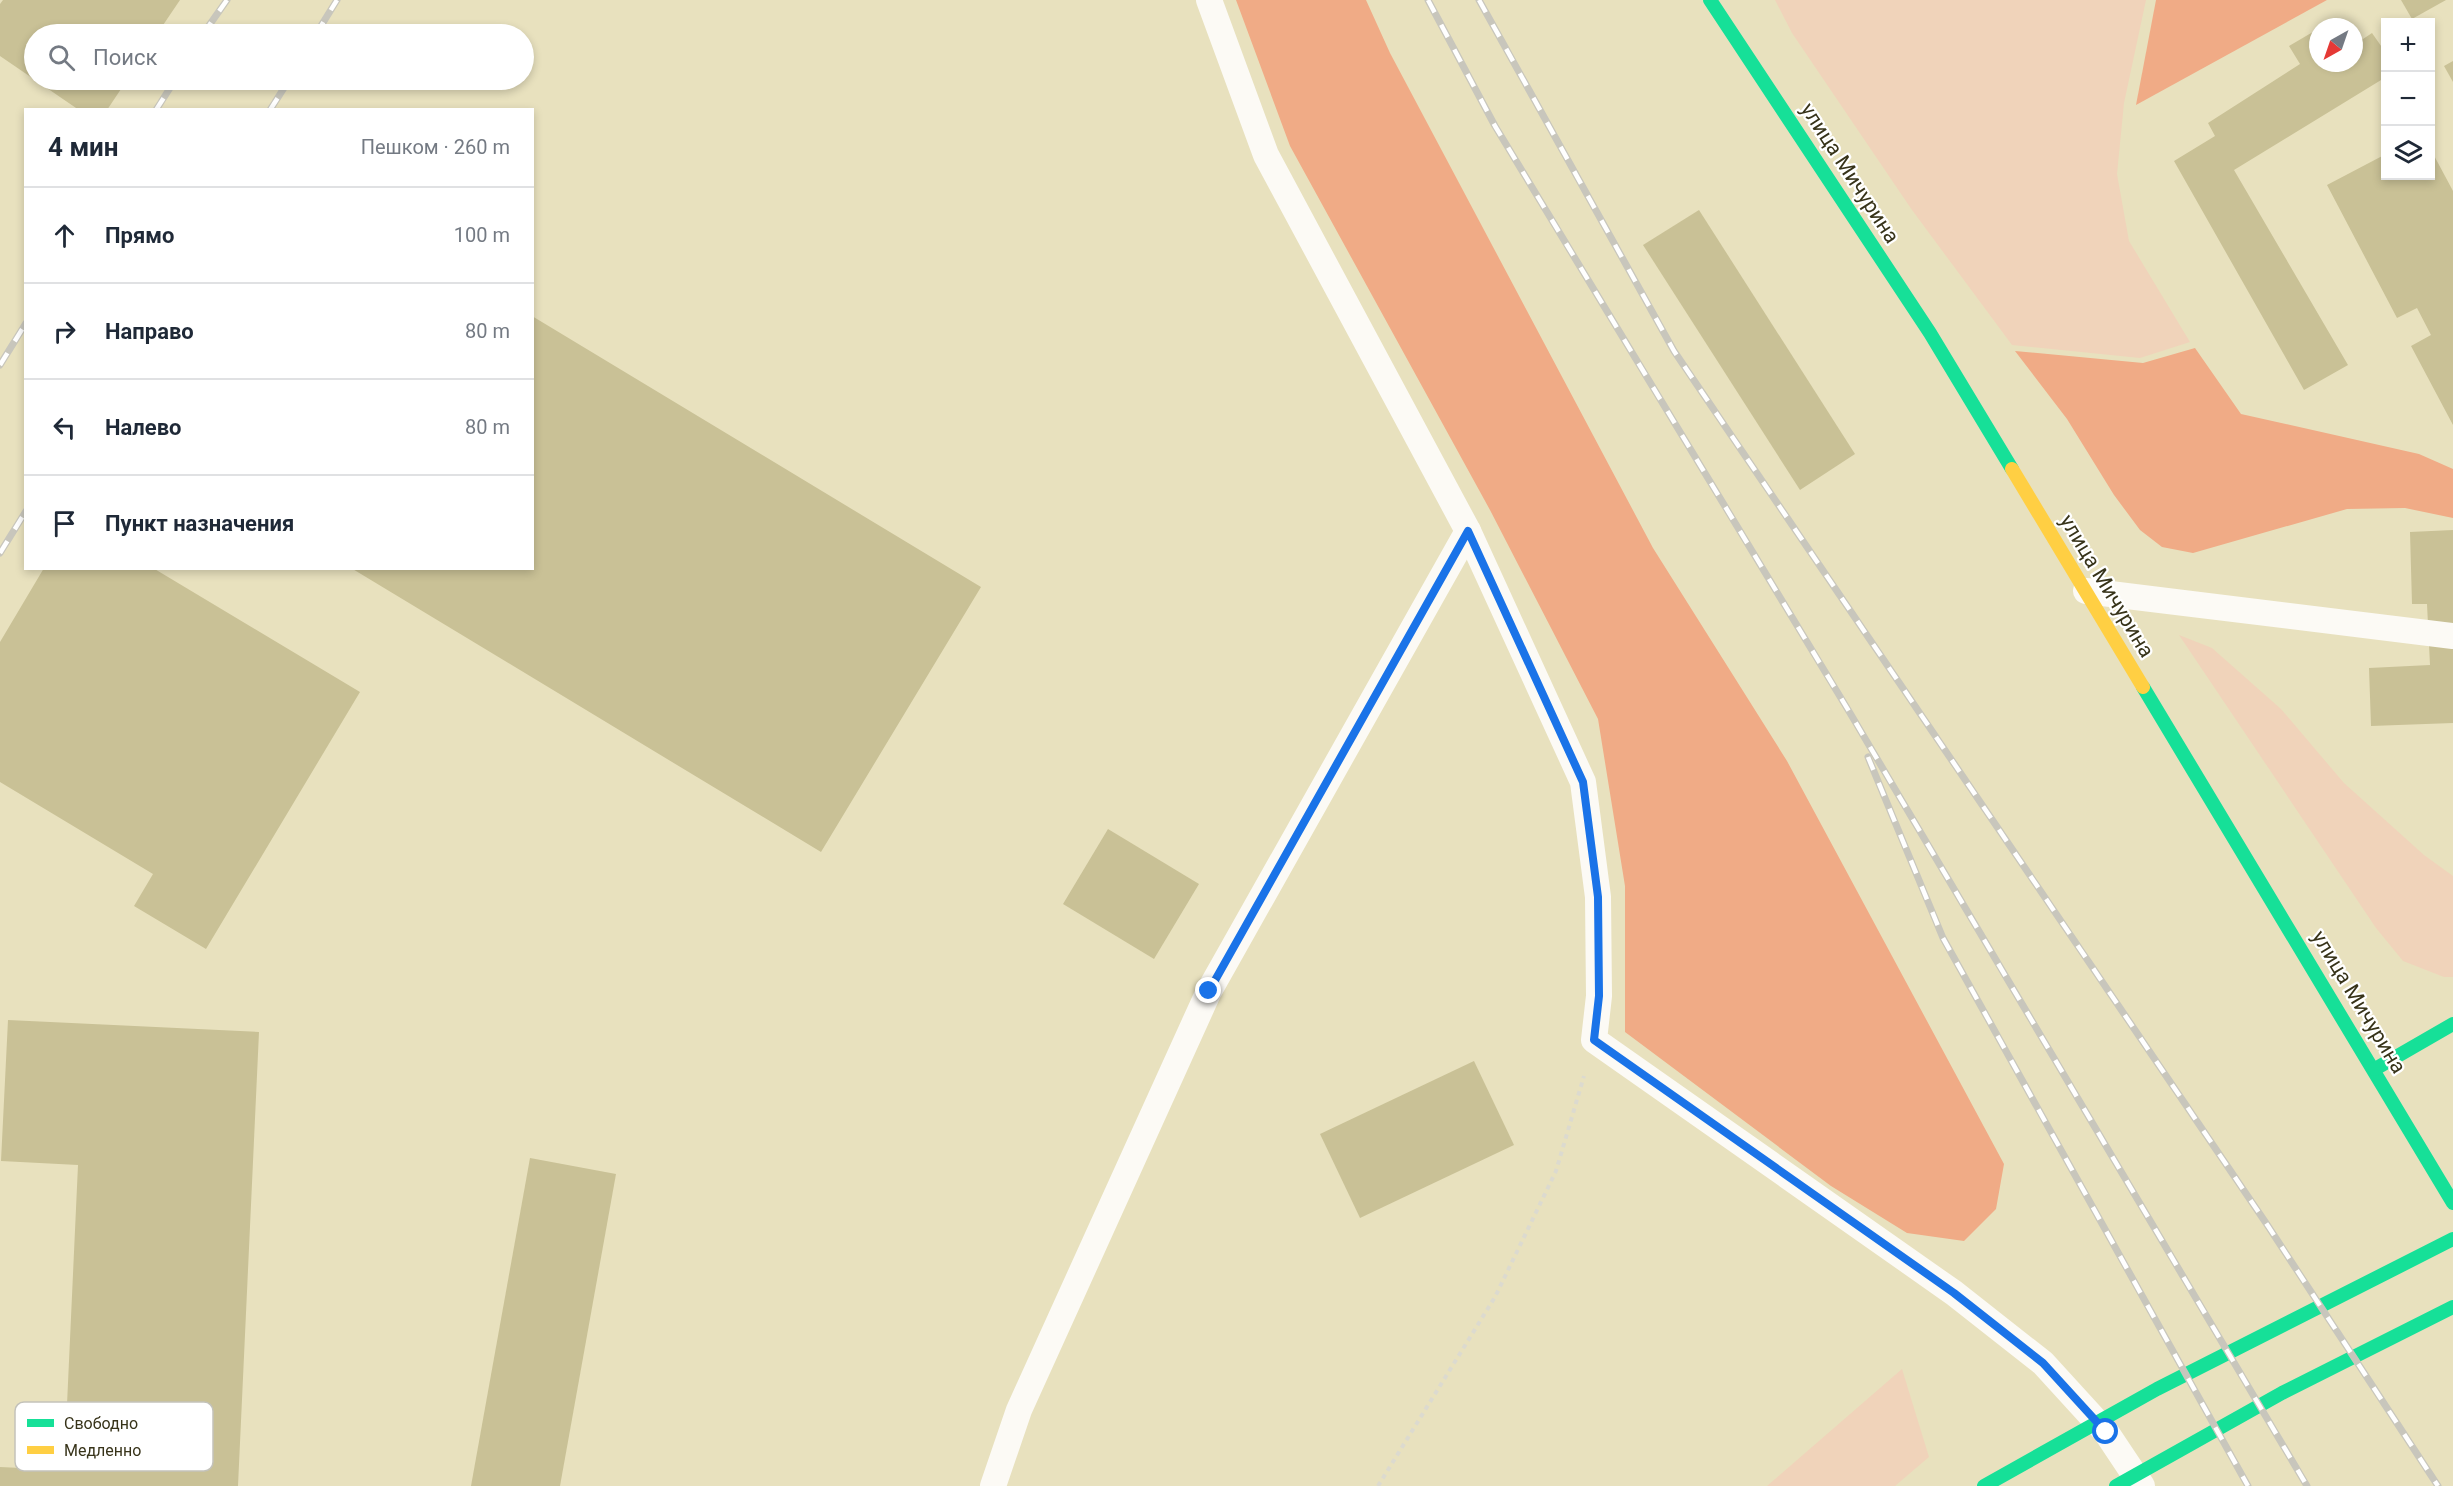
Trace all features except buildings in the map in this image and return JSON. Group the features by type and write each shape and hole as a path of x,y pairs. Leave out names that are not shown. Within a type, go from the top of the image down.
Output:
{"main road":[{"name":"улица Мичурина","path":"1710,0 1930,333 2375,1069 2453,1203"},
{"path":"2375,1069 2453,1024"},
{"path":"1984,1486 2157,1389 2453,1239"},
{"path":"2115,1486 2188,1443 2453,1307"}],"lane":[{"path":"1209,0 1266,155 1468,531 1583,782 1598,897 1599,996 1594,1040 1954,1293 2043,1363 2106,1432 2142,1486"},
{"path":"993,1486 1019,1410 1209,991 1468,531"},
{"path":"2086,591 2453,636"}],"path":[{"path":"1378,1486 1495,1297 1556,1171 1594,1040"}],"shaded area":[{"path":"1236,0 1366,0 1390,53 1653,548 1787,761 2004,1164 1996,1209 1964,1241 1907,1233 1831,1186 1625,1032 1625,886 1598,719 1490,510 1290,146"},
{"path":"1775,0 2146,0 2124,103 2117,174 2129,241 2190,342 2140,358 2012,345 1912,210 1792,33"},
{"path":"2156,0 2327,0 2136,105"},
{"path":"2195,348 2241,414 2419,454 2453,469 2453,518 2405,508 2347,509 2193,553 2162,547 2140,530 2114,495 2067,419 2015,351 2143,363"},
{"path":"2179,635 2212,648 2281,709 2344,783 2424,855 2453,876 2453,977 2444,977 2403,961 2376,928"},
{"path":"1902,1369 1929,1457 1895,1486 1767,1486"}],"railway":[{"path":"210,24 227,0"},
{"path":"322,24 337,0"},
{"path":"1428,0 1495,126 1850,713 2307,1486"},
{"path":"1479,0 1674,351 2268,1226 2438,1486"},
{"path":"157,108 169,90"},
{"path":"271,108 283,90"},
{"path":"0,365 24,326"},
{"path":"0,553 24,514"},
{"path":"1868,757 1943,938 2248,1486"}],"traffic: fast":[{"path":"1710,0 1930,333 2012,469"},
{"path":"2143,687 2453,1203"},
{"path":"2375,1069 2453,1024"},
{"path":"1984,1486 2157,1389 2453,1239"},
{"path":"2116,1486 2282,1393 2453,1307"}],"traffic: slow":[{"path":"2012,469 2143,687"}],"route":[{"path":"1209,991 1468,531 1583,782 1598,897 1599,996 1594,1040 1954,1293 2043,1363 2106,1432"}]}
